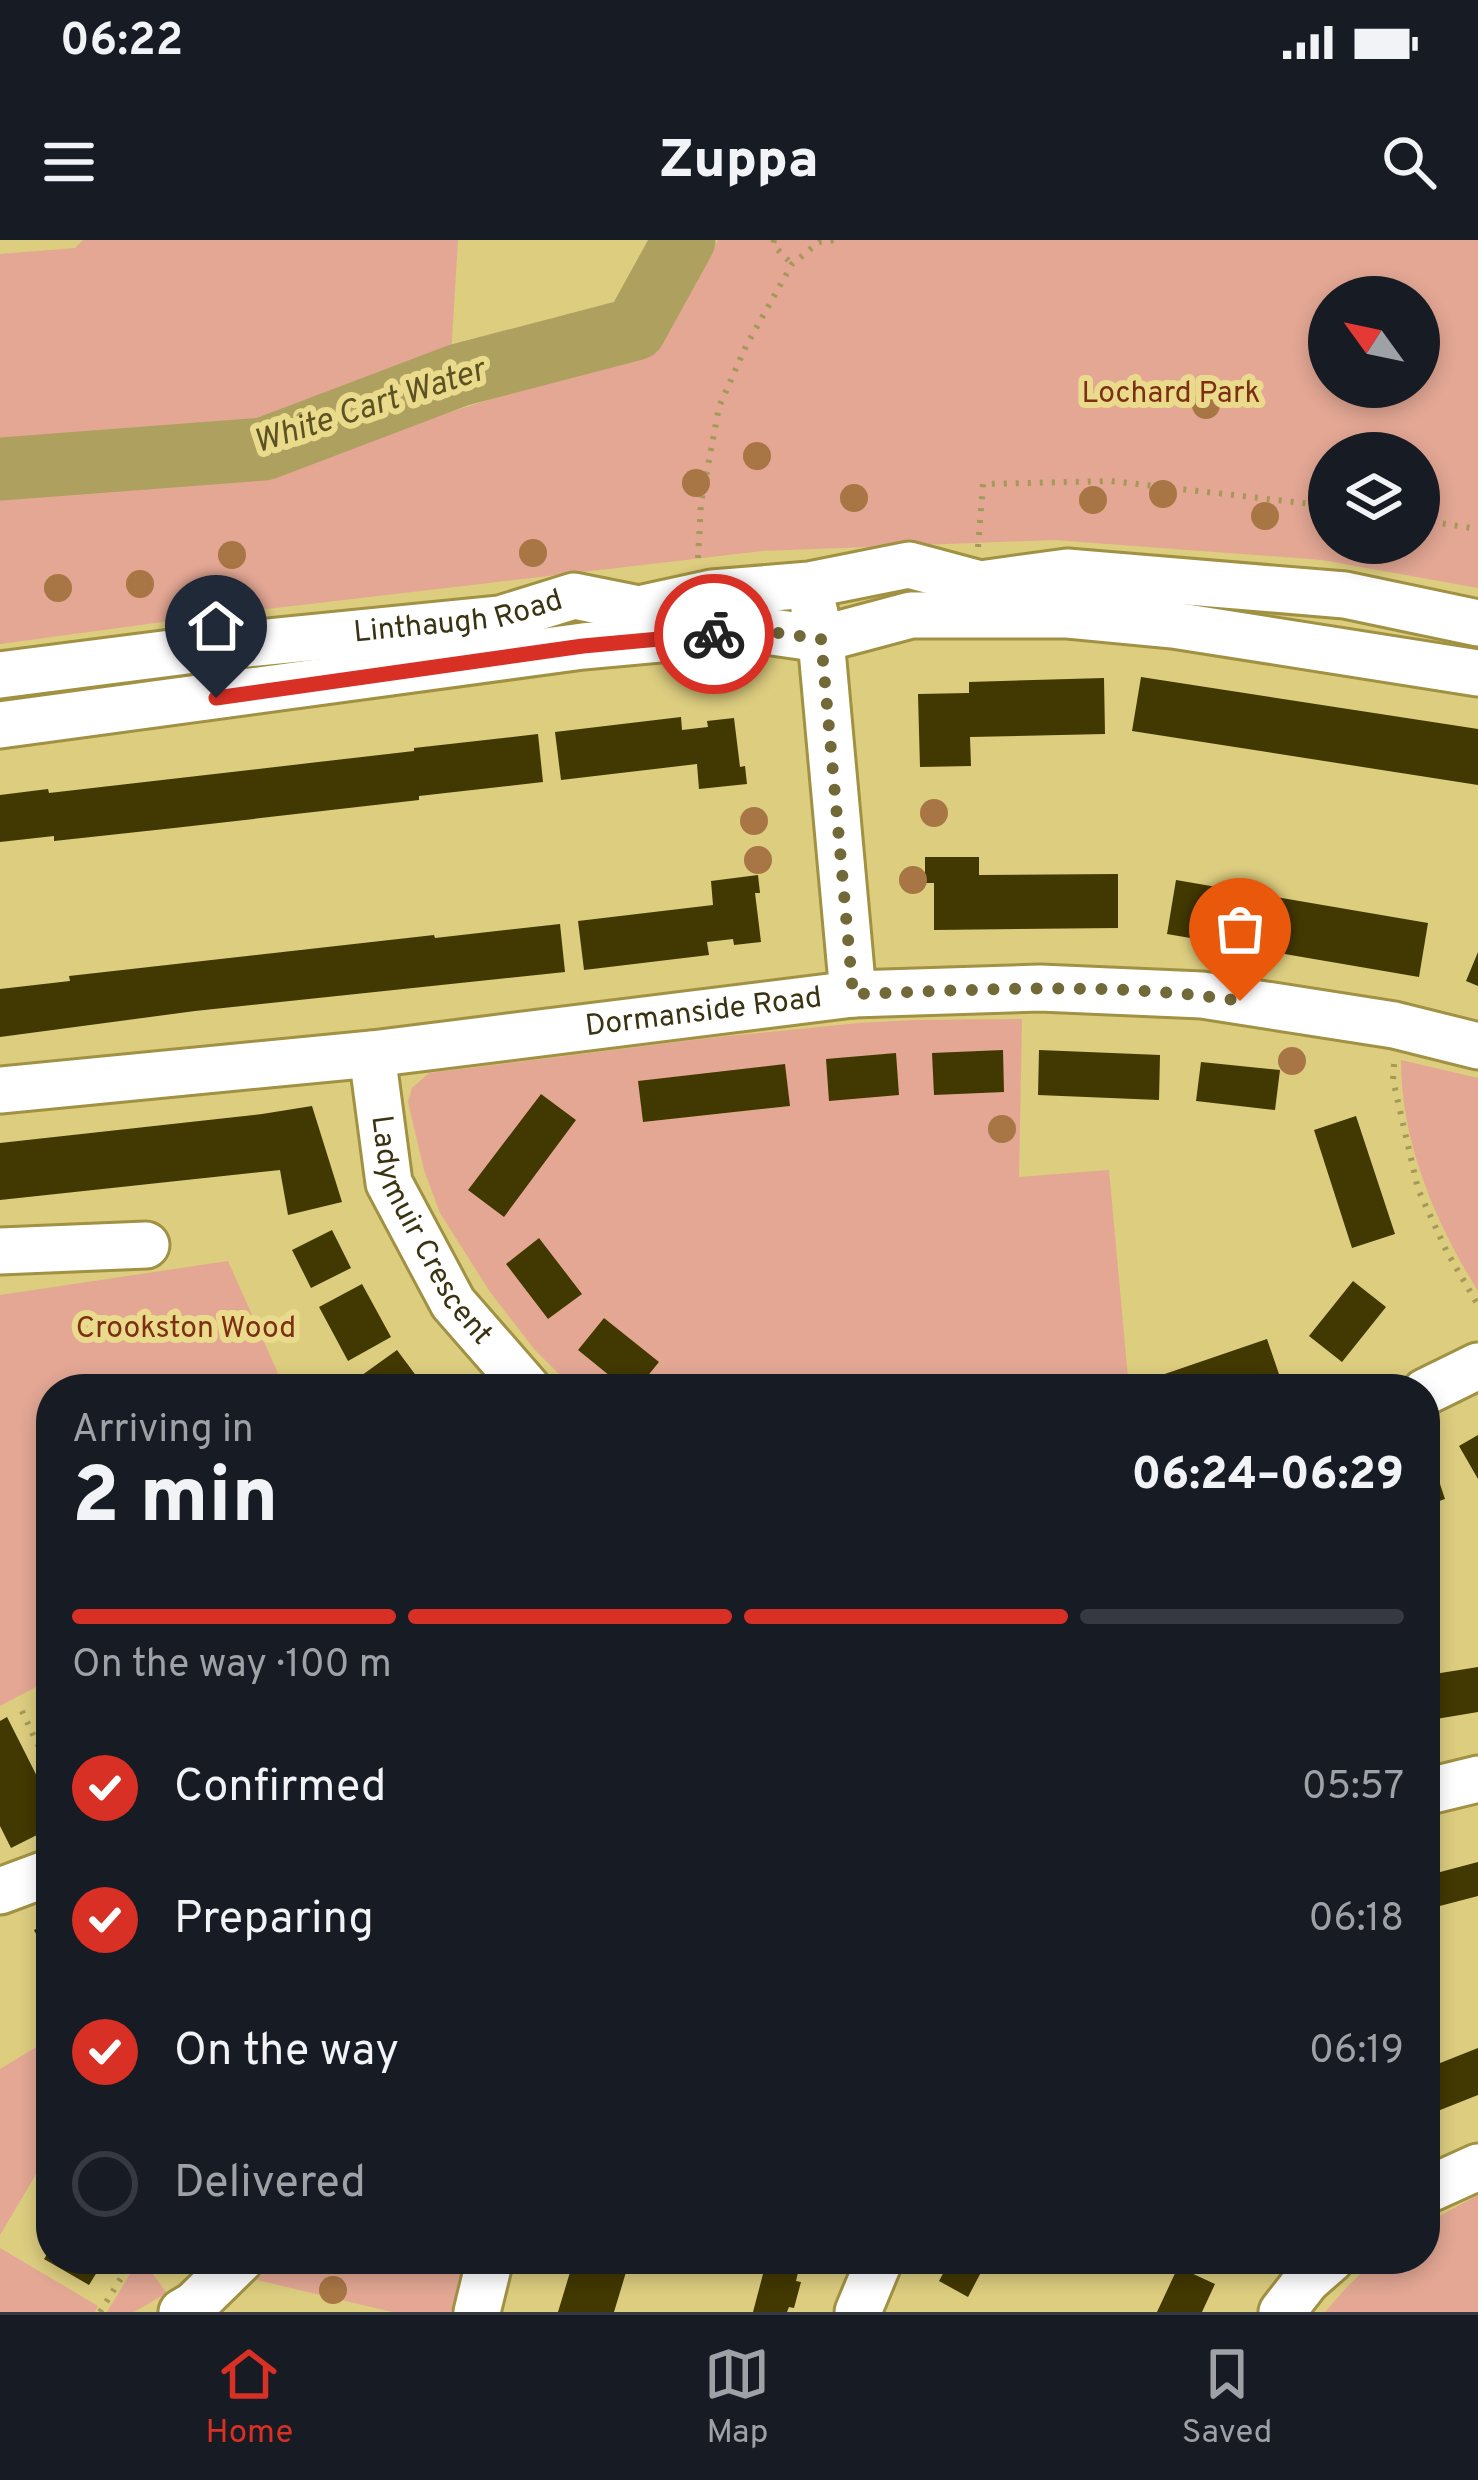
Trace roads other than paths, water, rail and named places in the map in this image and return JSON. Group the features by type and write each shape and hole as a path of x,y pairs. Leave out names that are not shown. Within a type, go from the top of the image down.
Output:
{"street":[{"name":"Linthaugh Road","path":"0,675 500,619 574,596 639,609 712,593 809,585 909,565 980,584 1067,572 1345,595 1478,623"},
{"path":"809,585 821,639 853,994"},
{"name":"Linthaugh Road","path":"0,725 583,646 758,630 821,639 911,616 1068,616 1172,625 1478,673"},
{"name":"Dormanside Road","path":"0,1090 372,1054 853,994 1040,988 1202,995 1394,1025 1478,1046"},
{"name":"Ladymuir Crescent","path":"372,1054 389,1184 453,1304 514,1374"},
{"path":"0,1251 146,1245"},
{"path":"1440,1385 1478,1366"},
{"path":"1440,1788 1478,1778"},
{"path":"0,1892 36,1878"},
{"path":"1440,2185 1478,2167"},
{"path":"182,2312 226,2274"},
{"path":"477,2312 486,2274"},
{"path":"858,2312 874,2274"},
{"path":"1282,2312 1314,2274"}],"waterway":[{"name":"White Cart Water","path":"0,469 264,449 459,375 635,329 684,240"}],"park label":[{"name":"Lochard Park","path":"1171,394"},
{"name":"Crookston Wood","path":"186,1329"}]}
